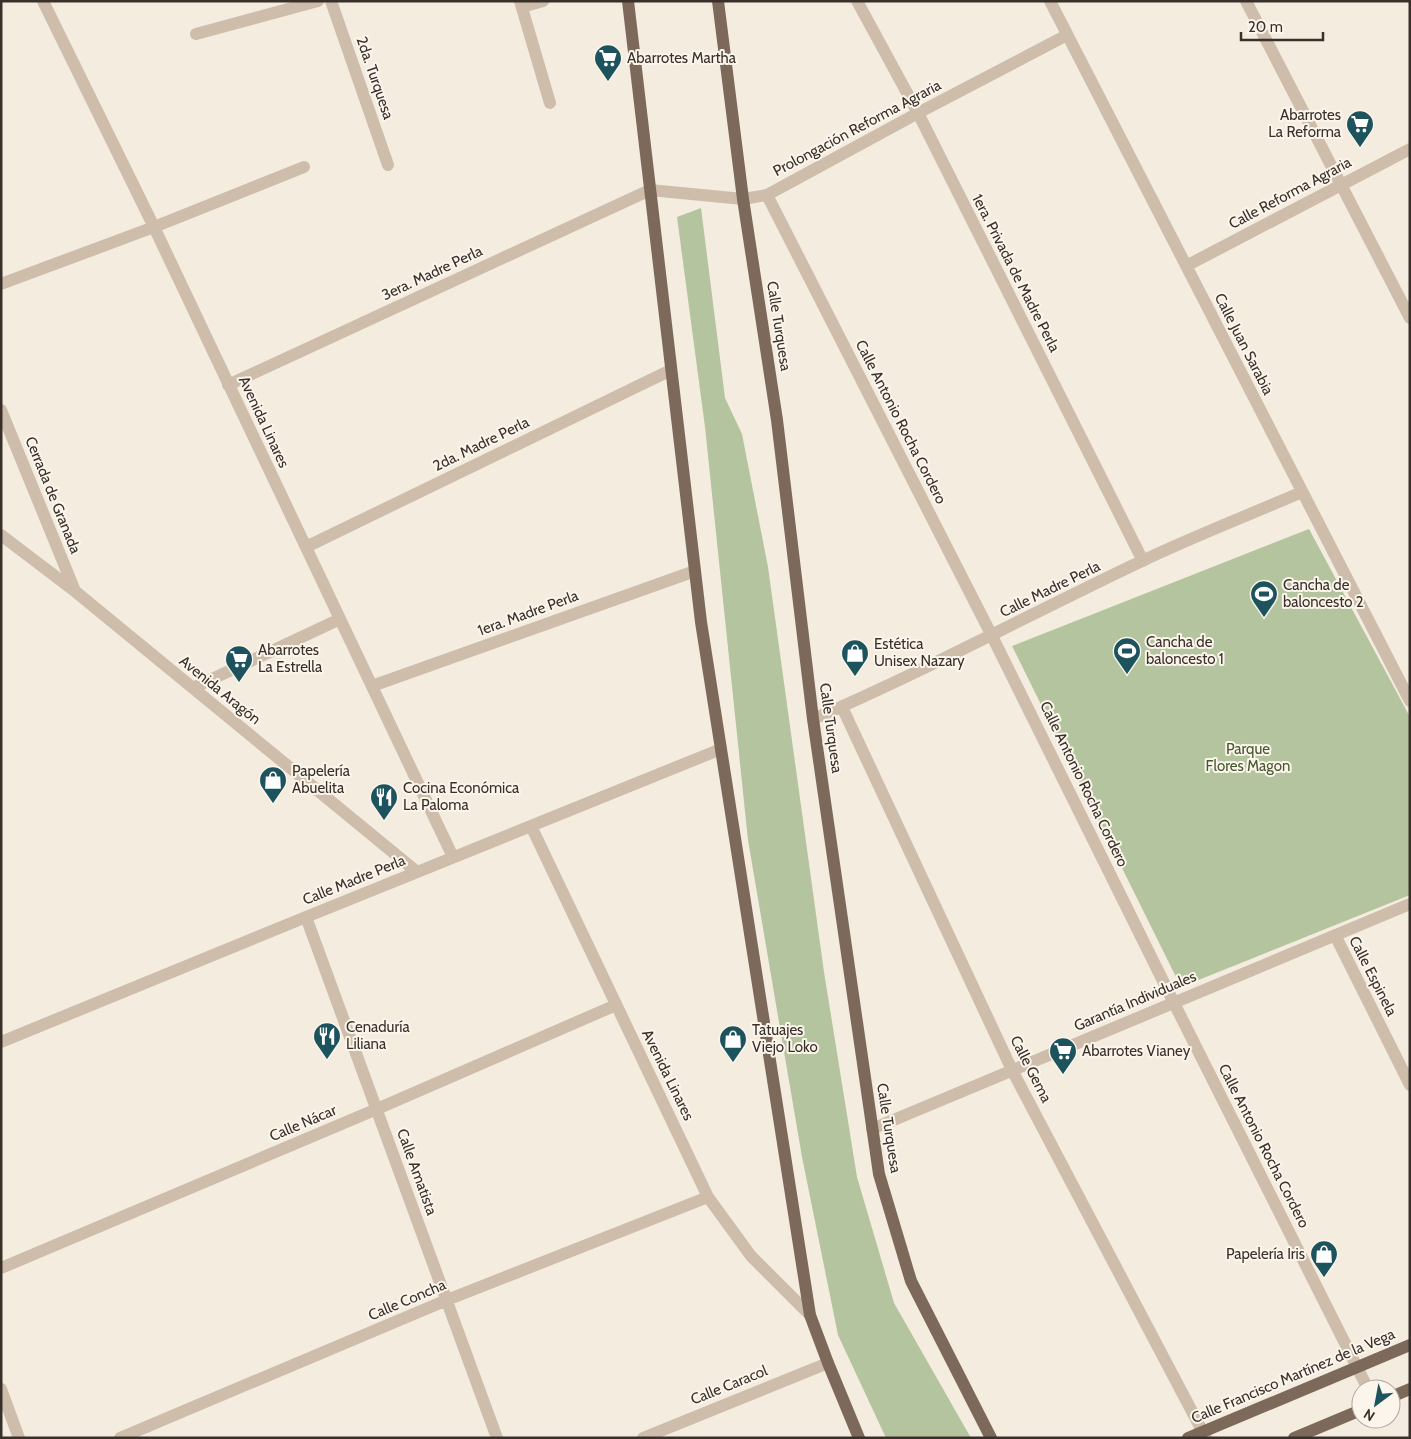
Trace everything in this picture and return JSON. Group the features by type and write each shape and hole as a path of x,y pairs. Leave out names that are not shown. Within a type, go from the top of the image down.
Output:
{"main road":[{"path":"628,1 701,622 810,1315 859,1438"},
{"name":"Calle Turquesa","path":"718,1 743,199 777,420 813,719 879,1174 911,1281 991,1438"},
{"name":"Calle Francisco Martínez de la Vega","path":"1188,1438 1204,1435 1410,1345"},
{"path":"1294,1438 1351,1414"}],"street":[{"name":"Avenida Linares","path":"43,1 154,227 453,857"},
{"path":"196,34 318,1"},
{"name":"2da. Turquesa","path":"331,1 388,165"},
{"path":"543,1 521,4 550,103"},
{"name":"1era. Privada de Madre Perla","path":"858,1 918,114 1143,560"},
{"name":"Calle Juan Sarabia","path":"1050,1 1410,701"},
{"path":"1246,1 1410,318"},
{"name":"Prolongación Reforma Agraria","path":"650,190 743,199 767,195 1067,35"},
{"name":"Calle Reforma Agraria","path":"1186,266 1410,149"},
{"path":"1,284 154,227 304,167"},
{"name":"3era. Madre Perla","path":"228,385 650,190"},
{"name":"Calle Antonio Rocha Cordero","path":"767,195 992,636 1363,1379"},
{"name":"2da. Madre Perla","path":"306,547 671,370"},
{"name":"Cerrada de Granada","path":"1,410 76,592"},
{"name":"Calle Madre Perla","path":"813,719 992,636 1143,560 1302,492"},
{"name":"Avenida Aragón","path":"1,535 76,592 417,872"},
{"name":"1era. Madre Perla","path":"372,686 695,571"},
{"path":"193,688 340,619"},
{"name":"Calle Gema","path":"842,707 1012,1070 1204,1435"},
{"name":"Calle Madre Perla","path":"1,1042 721,749"},
{"name":"Avenida Linares","path":"531,826 708,1197 751,1256 810,1315"},
{"name":"Garantía Individuales","path":"872,1129 1410,904"},
{"name":"Calle Amatista","path":"306,917 497,1438"},
{"name":"Calle Espinela","path":"1335,935 1410,1085"},
{"name":"Calle Nácar","path":"1,1268 616,1006"},
{"name":"Calle Concha","path":"120,1438 447,1300 708,1197"},
{"name":"Calle Caracol","path":"643,1438 828,1363"},
{"path":"1,1389 19,1438"}],"green space":[{"path":"701,208 725,398 742,434 768,567 824,972 857,1177 894,1303 971,1438 886,1438 838,1335 802,1157 748,840 705,427 677,217"},
{"name":"Parque Flores Magon","path":"1309,529 1410,717 1410,895 1181,987 1012,646"}],"place":[{"name":"Abarrotes Martha","path":"608,82"},
{"name":"Abarrotes La Reforma","path":"1360,148"},
{"name":"Cancha de baloncesto 2","path":"1264,618"},
{"name":"Cancha de baloncesto 1","path":"1127,675"},
{"name":"Estética Unisex Nazary","path":"855,677"},
{"name":"Abarrotes La Estrella","path":"239,683"},
{"name":"Papelería Abuelita","path":"273,804"},
{"name":"Cocina Económica La Paloma","path":"384,821"},
{"name":"Cenaduría Liliana","path":"327,1060"},
{"name":"Tatuajes Viejo Loko","path":"733,1063"},
{"name":"Abarrotes Vianey","path":"1063,1075"},
{"name":"Papelería Iris","path":"1324,1278"}]}
